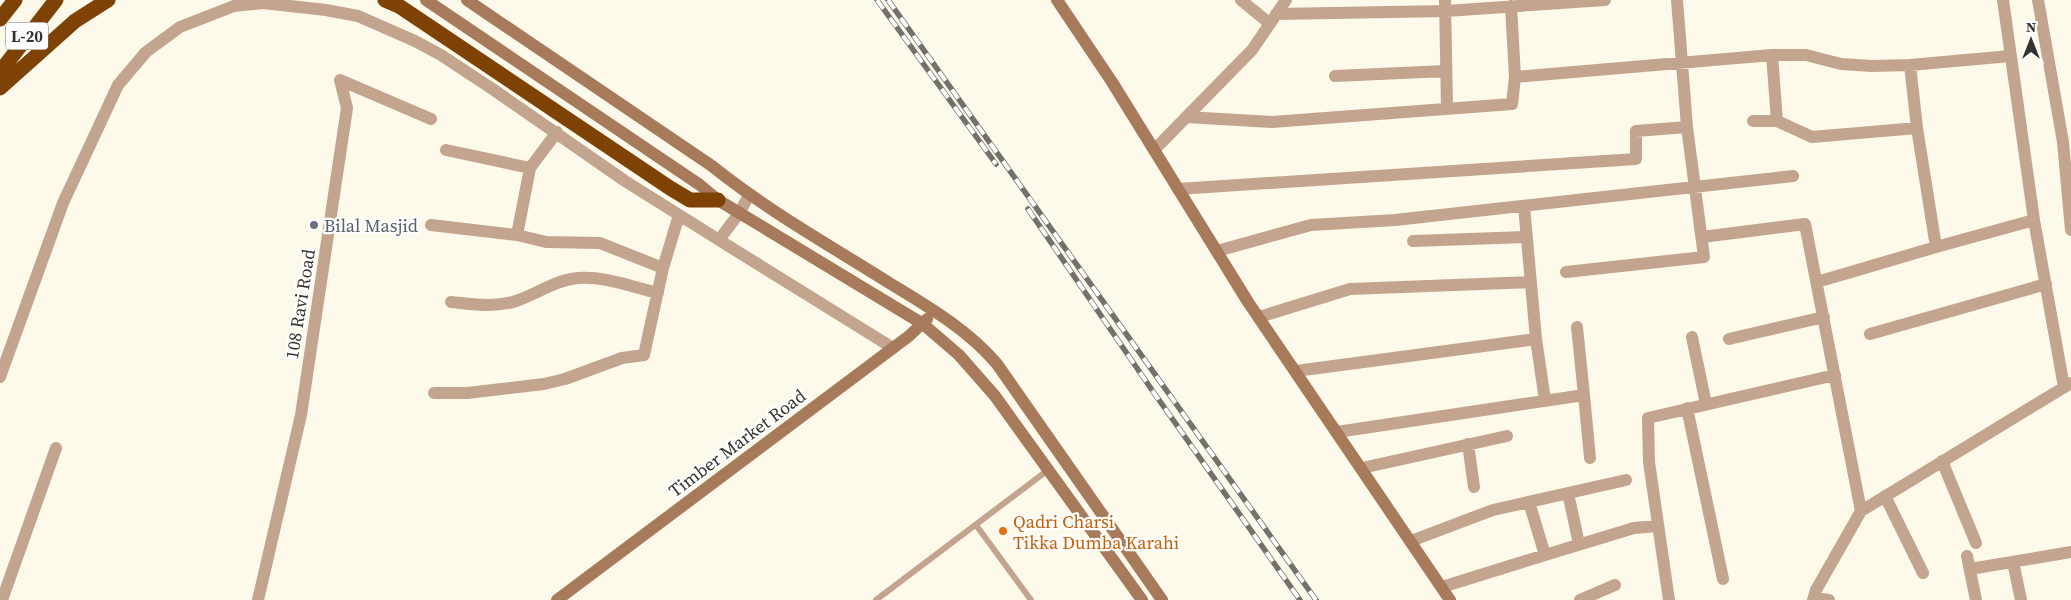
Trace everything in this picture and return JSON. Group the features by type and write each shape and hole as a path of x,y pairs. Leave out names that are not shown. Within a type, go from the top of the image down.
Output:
{"highway":[{"name":"L-20","path":"0,19 15,0"},
{"name":"L-20","path":"0,72 56,0"},
{"path":"0,88 75,21 108,0"},
{"path":"385,0 399,6 690,200 718,200"}],"main road":[{"path":"426,0 700,185 718,200 923,324 959,355 996,396 1142,600"},
{"path":"467,0 712,166 749,194 933,310 973,340 997,364 1162,600"},
{"path":"1057,0 1154,150 1258,317 1450,600"},
{"path":"690,200 712,166"},
{"name":"Timber Market Road","path":"557,600 893,348 923,324 933,310"}],"street":[{"path":"1241,0 1273,19 1445,5 1511,6 1605,0"},
{"path":"1154,150 1252,50 1286,0"},
{"path":"1566,272 1704,257 1687,127 1677,0"},
{"path":"1829,600 1814,599 1816,590 1862,511 2068,385 2034,220 2003,0"},
{"path":"2038,0 2067,142 2071,230"},
{"path":"0,377 63,203 118,85 146,52 180,27 234,6 263,3 326,10 358,16 415,41 441,55 557,132 625,181 893,348"},
{"path":"1445,5 1447,108"},
{"path":"1186,117 1272,122 1512,104 1515,77 1511,6"},
{"path":"1515,77 1772,56 1806,55 1841,64 1910,65 2010,56"},
{"path":"1772,56 1776,121"},
{"path":"1910,65 1917,128 1936,247"},
{"path":"1335,76 1446,71"},
{"name":"108 Ravi Road","path":"258,600 301,415 347,108 340,80 431,119"},
{"path":"1753,121 1776,121 1812,138 1917,128"},
{"path":"1178,189 1636,159 1636,131 1687,127"},
{"path":"517,235 530,168 557,132"},
{"path":"446,150 530,168"},
{"path":"1216,251 1311,225 1395,220 1793,176"},
{"path":"719,240 740,212 749,194"},
{"path":"1524,206 1536,339 1545,400"},
{"path":"434,393 467,393 544,384 565,379 622,358 644,355 663,268 679,215"},
{"path":"1817,282 2034,220"},
{"path":"1702,237 1805,224 1862,511"},
{"path":"431,225 517,235 546,242 600,243 663,268"},
{"path":"1413,241 1527,237"},
{"path":"451,302 486,306 515,302 557,283 576,278 592,278 658,293"},
{"path":"1258,317 1350,289 1531,282"},
{"path":"1870,334 2046,284"},
{"path":"1729,339 1824,317"},
{"path":"1577,326 1590,458"},
{"path":"1692,337 1706,404"},
{"path":"1296,371 1536,339"},
{"path":"1668,600 1648,462 1648,418 1835,375"},
{"path":"1337,432 1584,395"},
{"path":"1686,408 1723,579"},
{"path":"1362,468 1507,436"},
{"path":"1468,444 1474,487"},
{"path":"2,600 56,448"},
{"path":"1942,461 1976,543"},
{"path":"1411,542 1493,510 1626,480"},
{"path":"1568,493 1579,544"},
{"path":"1885,496 1923,573"},
{"path":"1529,502 1544,555"},
{"path":"1442,587 1634,528 1658,526"},
{"path":"1970,569 2071,552"},
{"path":"1967,556 1976,600"},
{"path":"2013,562 2021,600"},
{"path":"1580,600 1615,585"}],"lane":[{"path":"876,600 1048,470"},
{"path":"976,525 1031,600"}],"railway":[{"path":"877,0 996,164"},
{"path":"888,0 1316,600"},
{"path":"1028,209 1152,390 1300,600"}],"place":[{"name":"Bilal Masjid","path":"314,225"},
{"name":"Qadri Charsi Tikka Dumba Karahi","path":"1003,531"}]}
